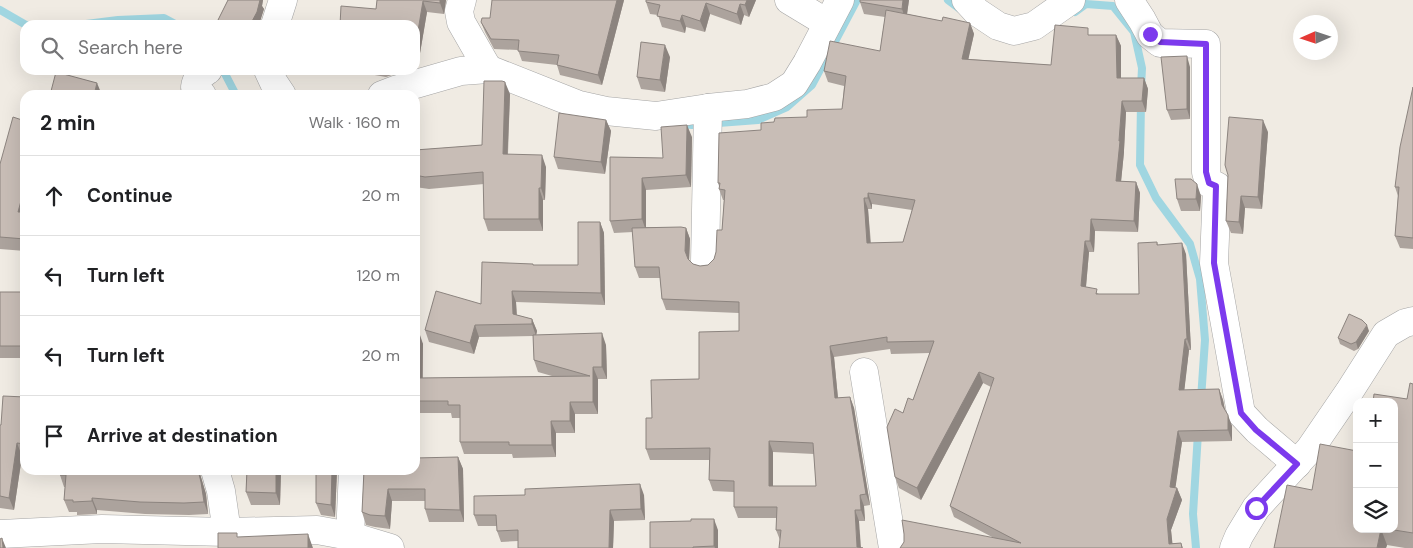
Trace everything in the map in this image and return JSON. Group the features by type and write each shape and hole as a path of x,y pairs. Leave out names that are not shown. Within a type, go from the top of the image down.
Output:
{"street":[{"path":"277,20 283,0"},
{"path":"462,0 459,17 488,69"},
{"path":"789,0 827,24"},
{"path":"394,90 461,72 488,69 579,105 606,111 708,121 747,104 774,97 794,84 807,64 840,0"},
{"path":"966,0 977,12 998,26 1014,31 1034,26 1071,0"},
{"path":"1129,0 1150,34 1160,42 1206,44 1206,172 1209,183 1216,186 1214,263 1241,413 1256,430 1297,464"},
{"path":"270,75 279,90"},
{"path":"705,262 708,121"},
{"path":"1234,548 1256,508 1310,450 1386,334 1405,323 1413,321"},
{"path":"864,372 893,548"},
{"path":"216,475 221,491 227,532"},
{"path":"350,536 353,475"},
{"path":"0,534 102,529 197,540 227,532 317,530 350,536 390,548"}],"building":[{"path":"228,0 260,0 253,20 218,20"},
{"path":"377,0 440,0 440,3 423,1 420,20 340,20 341,6 376,9"},
{"path":"492,0 617,0 598,75 557,65 559,55 518,51 519,40 491,39 481,22 482,18 490,18"},
{"path":"646,0 747,0 745,5 740,4 737,14 706,3 700,21 682,15 680,21 657,16 660,5 646,2"},
{"path":"860,0 903,0 902,9 860,2"},
{"path":"886,10 942,21 943,17 970,23 962,59 1051,65 1055,25 1088,28 1088,35 1116,35 1117,78 1144,78 1142,101 1122,101 1116,181 1136,182 1134,221 1091,219 1090,241 1085,241 1081,286 1097,289 1096,294 1139,294 1138,243 1157,242 1157,245 1182,243 1187,339 1185,339 1179,390 1219,389 1222,405 1228,415 1228,430 1178,431 1170,487 1177,488 1167,519 1169,544 1181,543 1182,548 900,548 904,542 902,520 1021,543 950,506 994,378 979,372 917,488 895,477 887,427 895,409 903,413 908,398 913,400 934,341 887,342 887,337 830,346 835,398 850,397 866,494 860,495 861,510 855,510 857,547 863,548 779,548 781,530 776,530 777,507 734,507 734,481 709,480 710,448 646,449 646,418 652,418 651,380 699,379 699,332 739,331 739,302 662,299 659,267 635,267 632,228 686,228 685,251 688,259 693,264 700,266 708,265 714,259 716,252 717,230 722,230 725,190 719,189 720,183 718,183 719,133 761,130 761,123 774,122 775,118 807,117 807,110 842,109 846,76 824,71 830,41 880,51","holes":["868,193 915,200 903,242 867,243 864,198 868,198","769,441 813,443 816,486 769,486"]},
{"path":"641,42 665,45 660,80 637,77"},
{"path":"1187,56 1187,109 1167,110 1161,57"},
{"path":"55,75 67,75 97,83 95,90 51,90"},
{"path":"484,81 505,82 503,154 542,155 539,219 484,219 483,172 420,176 420,150 482,145"},
{"path":"1413,87 1413,238 1395,236 1399,187 1395,187 1400,147"},
{"path":"559,113 606,120 601,162 554,157"},
{"path":"13,117 20,119 20,205 18,212 20,212 20,239 0,237 0,164"},
{"path":"1229,117 1263,120 1258,197 1241,196 1239,222 1226,221 1228,175 1225,165"},
{"path":"687,125 686,175 642,178 642,219 610,221 610,157 663,158 661,127"},
{"path":"1175,179 1191,179 1197,184 1196,199 1177,199"},
{"path":"578,222 600,222 601,293 512,291 513,314 532,319 532,324 475,325 470,343 425,330 436,291 481,304 482,262 578,265"},
{"path":"0,292 20,292 20,346 0,346"},
{"path":"1349,314 1362,320 1367,325 1356,342 1351,344 1338,338"},
{"path":"602,333 602,367 593,367 593,402 570,402 570,421 551,421 552,445 509,445 509,442 460,442 460,405 448,405 448,401 420,401 420,378 590,376 534,360 533,335"},
{"path":"1410,383 1413,384 1413,533 1398,531 1398,398 1374,398 1374,394 1407,399"},
{"path":"3,396 20,397 20,443 17,443 9,498 0,496"},
{"path":"1320,444 1353,450 1353,533 1380,533 1377,548 1274,548 1287,485 1312,490"},
{"path":"458,457 460,510 425,509 425,489 388,489 385,516 370,515 362,512 364,475 420,475 420,458"},
{"path":"66,475 199,475 204,502 140,502 92,498 92,501 73,502 73,500 64,500"},
{"path":"247,475 276,475 276,493 246,492"},
{"path":"316,475 332,475 331,505 316,503"},
{"path":"640,484 641,509 610,510 609,548 518,548 518,530 497,531 496,515 474,515 474,496 525,495 525,489"},
{"path":"691,519 714,519 714,546 650,548 650,522 691,521"},
{"path":"218,533 237,533 237,537 308,534 308,548 218,548"},
{"path":"2,538 3,548 0,548 0,539"}],"waterway":[{"path":"679,124 692,125 758,120 787,107 812,85 857,0"},
{"path":"948,0 960,9"},
{"path":"1075,12 1086,4 1113,6 1134,32 1142,68 1141,88"},
{"path":"0,10 20,22"},
{"path":"118,20 164,18 168,20"},
{"path":"226,75 233,90"},
{"path":"1141,102 1140,165 1156,198 1190,244 1200,279 1205,340 1201,399"},
{"path":"1196,548 1193,514 1198,433"}],"route":[{"path":"1150,34 1160,42 1206,44 1206,172 1209,183 1216,186 1214,263 1241,413 1256,430 1297,464 1256,508"}]}
